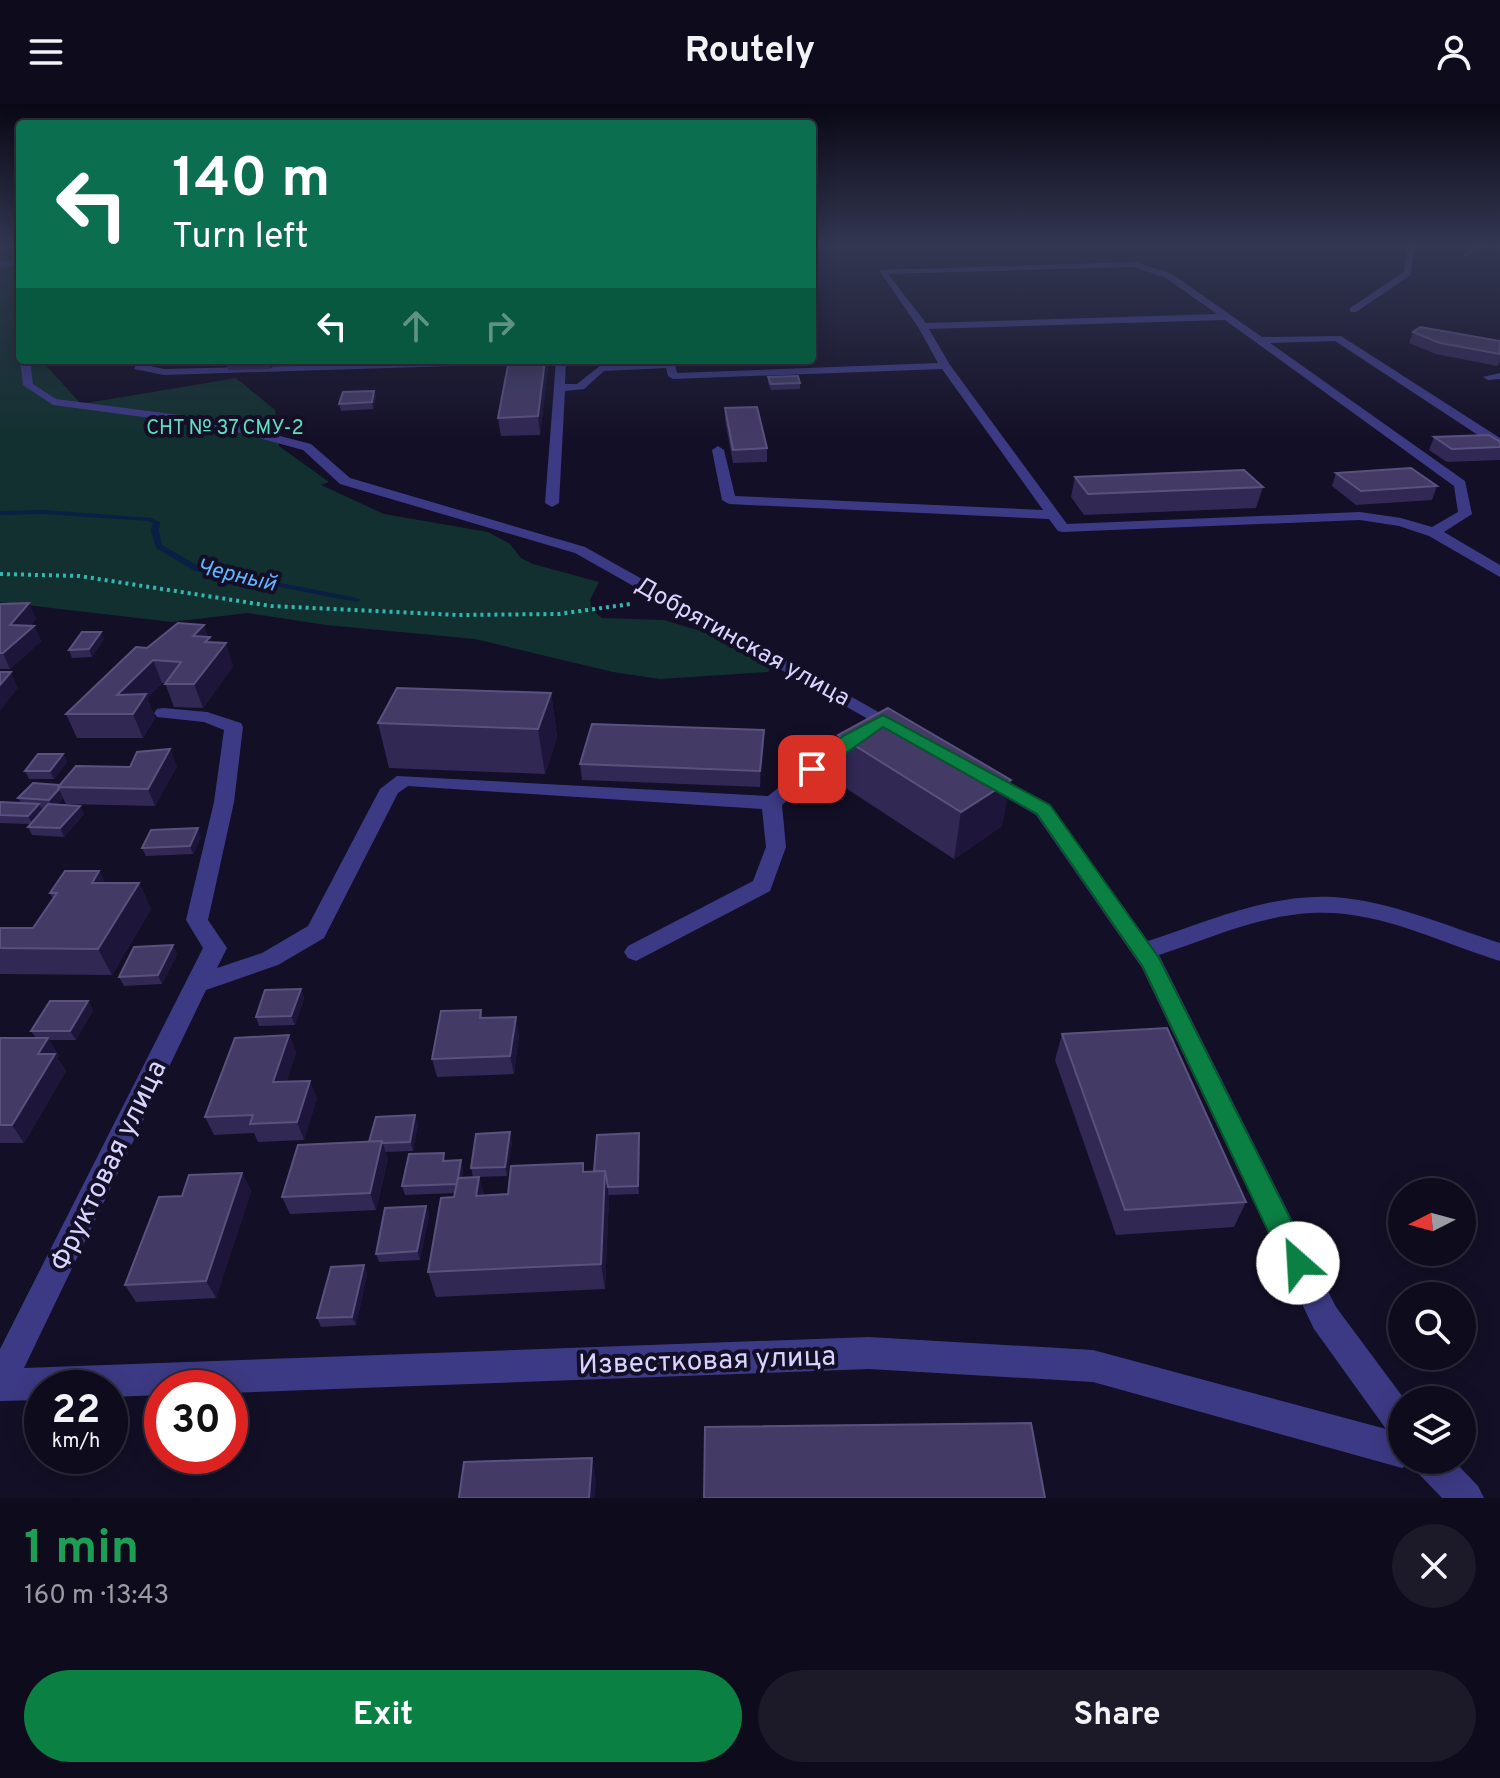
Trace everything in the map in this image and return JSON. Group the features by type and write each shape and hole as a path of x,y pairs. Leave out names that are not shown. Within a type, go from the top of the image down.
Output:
{"street":[{"path":"911,310 945,366 1063,528 1360,516 1401,520 1436,531 1500,572"},
{"path":"1217,310 1460,484 1465,514 1436,531"},
{"path":"923,326 1227,317"},
{"path":"1262,340 1337,338 1498,442 1467,443"},
{"name":"Добрятинская улица","path":"25,364 28,385 53,402 218,424 307,447 345,481 580,550 923,742"},
{"path":"141,364 138,367 164,372 319,364"},
{"path":"552,503 561,364"},
{"path":"559,388 580,387 601,368 646,364"},
{"path":"670,364 673,376 945,366"},
{"path":"1406,445 1421,444"},
{"path":"718,450 729,500 1054,515"},
{"name":"Фруктовая улица","path":"0,1384 215,948 197,920 224,802 234,727 207,717 163,713"},
{"path":"197,984 270,959 316,932 390,789 404,780 772,803 849,740 883,720"},
{"path":"963,765 1043,810 1143,952 1325,1318 1388,1405"},
{"path":"636,952 762,886 776,847 772,803"},
{"path":"1143,952 1275,911 1333,905 1394,918 1500,952"},
{"name":"Известковая улица","path":"0,1384 869,1353 1093,1366 1388,1447"},
{"path":"1443,1474 1466,1498"}],"path":[{"path":"0,574 79,576 271,606 458,615 559,614 666,599"}],"green space":[{"name":"СНТ № 37 СМУ-2","path":"0,310 16,310 16,364 45,364 81,404 236,378 275,410 279,446 329,482 321,485 384,514 488,532 510,544 521,558 533,564 599,582 590,600 592,610 602,618 664,620 724,638 774,662 768,672 660,679 613,672 475,639 326,625 247,613 172,622 0,602"}],"building":[{"path":"1420,327 1500,341 1500,354 1440,343 1413,332"},
{"path":"508,364 544,364 538,416 498,418"},
{"path":"798,376 800,383 771,384 768,377"},
{"path":"374,391 372,402 339,404 343,392"},
{"path":"757,407 767,448 733,450 725,408"},
{"path":"1489,435 1500,442 1500,447 1452,449 1434,437"},
{"path":"1411,468 1437,486 1361,491 1336,473"},
{"path":"1244,470 1263,487 1088,494 1075,477"},
{"path":"29,603 10,625 34,626 0,653 0,605"},
{"path":"178,623 204,625 193,636 210,637 205,642 226,643 194,684 165,684 181,662 153,660 117,695 146,694 133,714 66,714 136,647 147,648"},
{"path":"82,632 101,632 89,649 69,650"},
{"path":"0,672 11,672 0,685"},
{"path":"397,688 551,693 538,729 378,723"},
{"path":"888,708 1011,780 961,812 838,735"},
{"path":"592,724 764,730 760,771 580,764"},
{"path":"170,749 148,789 58,787 76,766 130,767 137,752"},
{"path":"38,754 63,754 50,771 25,771"},
{"path":"33,783 60,785 49,800 18,798"},
{"path":"0,802 39,804 28,816 0,815"},
{"path":"48,804 80,806 60,828 28,827"},
{"path":"198,828 190,846 142,848 151,830"},
{"path":"65,871 99,871 92,883 139,883 98,949 0,948 0,928 33,928 57,893 50,893"},
{"path":"173,945 158,975 119,977 134,947"},
{"path":"301,989 291,1016 256,1017 265,990"},
{"path":"50,1001 88,1001 70,1031 31,1031"},
{"path":"481,1010 480,1018 516,1017 510,1056 432,1059 441,1011"},
{"path":"1167,1028 1246,1202 1125,1210 1062,1034"},
{"path":"289,1035 273,1082 310,1081 297,1122 250,1124 253,1115 205,1117 235,1038"},
{"path":"0,1038 48,1038 38,1054 55,1054 12,1125 0,1125"},
{"path":"415,1115 410,1142 369,1142 376,1117"},
{"path":"510,1132 505,1167 471,1168 476,1134"},
{"path":"639,1133 638,1186 608,1187 605,1171 594,1171 597,1135"},
{"path":"382,1141 370,1193 282,1197 298,1145"},
{"path":"444,1153 443,1161 461,1160 457,1184 402,1186 409,1154"},
{"path":"583,1163 583,1172 605,1171 601,1264 428,1272 441,1198 454,1197 458,1178 479,1177 476,1196 508,1194 511,1166"},
{"path":"242,1173 206,1281 125,1285 159,1197 182,1196 189,1175"},
{"path":"426,1206 417,1251 376,1254 385,1208"},
{"path":"364,1265 352,1317 317,1318 331,1267"},
{"path":"1031,1423 1045,1498 704,1498 705,1427"},
{"path":"592,1458 589,1498 459,1498 464,1462"}],"waterway":[{"name":"Черный","path":"0,513 44,512 149,519 157,522 155,531 159,546 198,569 357,600"}],"route":[{"path":"812,769 849,740 883,720 1043,810 1152,964 1298,1263"}]}
